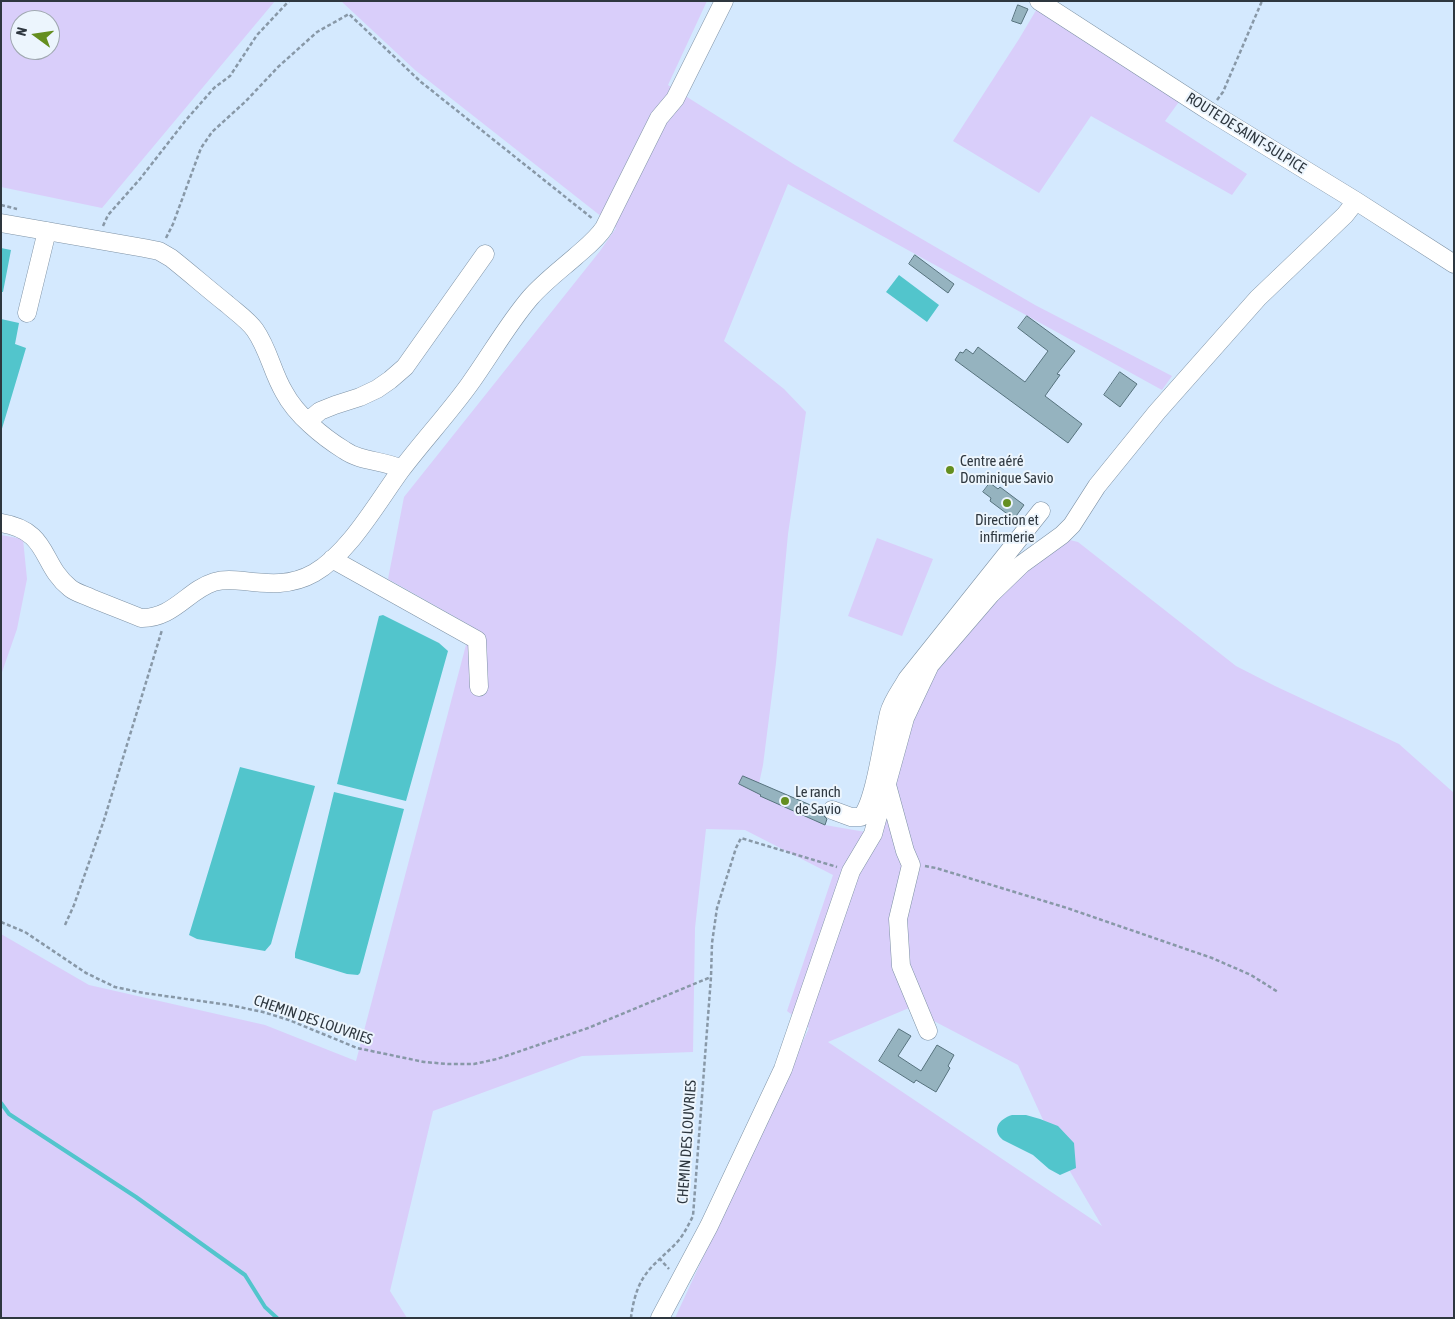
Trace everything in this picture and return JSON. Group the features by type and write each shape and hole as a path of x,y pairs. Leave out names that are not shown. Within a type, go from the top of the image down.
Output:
{"street":[{"path":"1,522 26,531 34,537 44,550 61,580 72,590 141,618 150,618 172,609 213,582 225,580 270,584 292,582 316,572 332,559 366,520 402,469 469,386 531,297 598,237 659,118 676,99 724,1"},
{"name":"ROUTE DE SAINT-SULPICE","path":"1039,1 1454,264"},
{"path":"660,1318 710,1226 783,1069 851,871 873,834 906,718 930,665 991,594 1022,564 1062,535 1072,525 1097,486 1157,412 1258,298 1345,215 1356,201"},
{"path":"1,223 159,251 171,258 254,328 270,357 284,393 308,421 325,437 346,452 394,465 402,469"},
{"path":"27,313 47,231"},
{"path":"308,421 320,411 360,397 390,380 405,367 486,254"},
{"path":"832,810 851,817 861,817 866,812 890,710 906,679 1041,511"},
{"path":"332,559 477,640 479,687"},
{"path":"886,785 905,851 911,865 898,919 901,966 928,1031"}],"path":[{"path":"102,228 108,215 147,171 186,120 214,88 230,76 257,35 290,1"},
{"path":"1210,111 1222,92 1262,1"},
{"path":"159,251 173,224 201,148 212,132 246,101 278,67 317,32 348,14 421,82 604,228"},
{"path":"1,205 18,209"},
{"path":"65,925 104,820 163,626 172,609"},
{"name":"CHEMIN DES LOUVRIES","path":"631,1318 632,1308 641,1280 659,1258 678,1241 693,1216 712,943 718,908 736,848 741,838 851,871"},
{"path":"911,865 936,868 1067,908 1212,958 1251,975 1278,992"},
{"name":"CHEMIN DES LOUVRIES","path":"1,922 25,932 86,973 115,987 263,1012 289,1020 357,1048 424,1062 448,1064 474,1064 498,1059 588,1028 711,977"}],"shaded area":[{"path":"1,1 275,1 102,208 1,187"},
{"path":"341,1 707,1 668,85 795,165 1035,305 1172,376 1162,390 788,184 724,341 784,389 806,412 788,534 776,663 763,765 757,793 825,825 877,834 912,720 934,666 1004,589 1066,539 1078,542 1236,666 1399,744 1454,793 1454,1318 675,1318 809,1028 787,1011 833,875 745,830 706,829 695,928 693,1052 582,1056 433,1111 390,1291 407,1318 1,1318 1,934 89,985 265,1025 356,1061 471,626 388,579 404,497 600,251 616,228 415,70","holes":["909,1008 1018,1065 1054,1144 1102,1226 828,1042"]},
{"path":"1038,7 1181,99 1165,121 1247,174 1232,195 1091,116 1039,193 953,141"},
{"path":"1,248 11,250 3,292 1,292"},
{"path":"899,275 939,305 927,322 886,292"},
{"path":"1,319 19,323 15,344 26,348 1,432"},
{"path":"1,535 23,539 27,579 17,629 1,675"},
{"path":"877,538 933,559 902,636 848,616"},
{"path":"383,615 439,643 448,651 406,801 337,784 379,616"},
{"path":"240,767 315,786 271,944 265,951 197,939 189,935"},
{"path":"334,792 404,809 358,975 347,974 295,958"},
{"path":"1012,1115 1026,1115 1058,1126 1074,1143 1076,1168 1060,1175 1049,1169 1033,1155 1003,1140 999,1136 998,1125 1003,1119"}],"building":[{"path":"1018,5 1028,9 1021,24 1012,21"},
{"path":"915,255 954,284 948,293 909,264"},
{"path":"1027,316 1075,351 1057,374 1060,375 1045,396 1082,424 1068,443 955,360 960,352 963,353 966,349 973,354 978,347 1025,382 1048,351 1018,328"},
{"path":"1120,372 1137,384 1120,407 1104,395"},
{"name":"Direction et infirmerie","path":"990,483 998,489 1000,487 1024,505 1014,519 990,501 991,498 983,492"},
{"path":"743,776 822,810 827,819 825,825 760,796 739,784"},
{"path":"899,1029 911,1036 898,1056 921,1071 937,1045 954,1055 948,1066 950,1068 936,1092 916,1080 914,1083 879,1061"}],"waterway":[{"path":"1,1103 9,1114 136,1197 245,1275 265,1307 277,1318"}],"place":[{"name":"Centre aéré Dominique Savio","path":"950,470"},
{"name":"Direction et infirmerie","path":"1007,503"},
{"name":"Le ranch de Savio","path":"785,801"}]}
